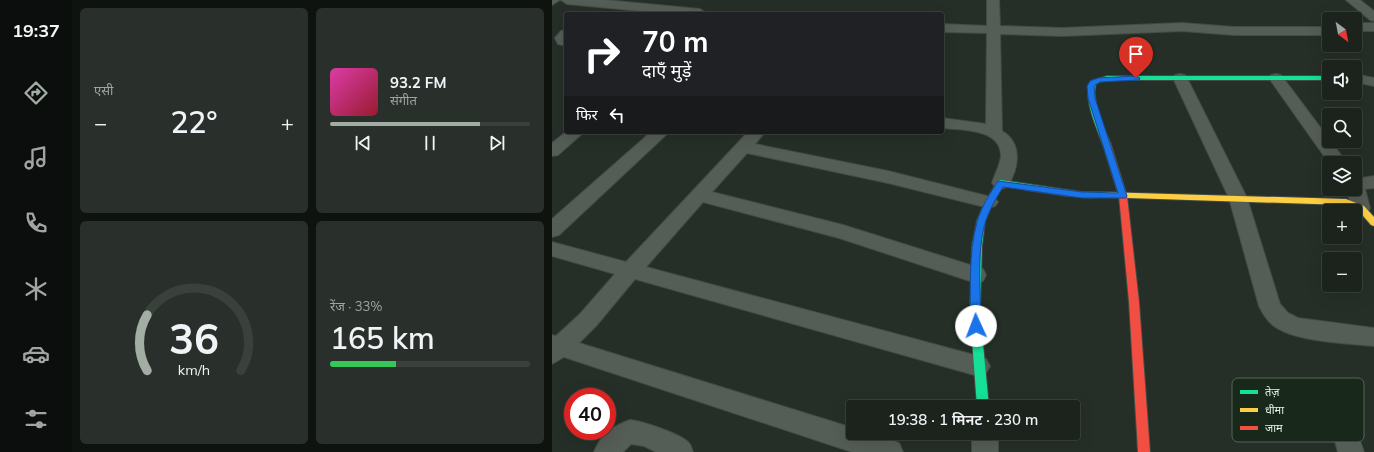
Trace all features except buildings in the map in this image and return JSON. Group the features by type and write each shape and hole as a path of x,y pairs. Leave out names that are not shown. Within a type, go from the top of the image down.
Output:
{"street":[{"path":"567,0 702,10"},
{"path":"993,0 994,17 992,30 994,132"},
{"path":"596,12 606,4"},
{"path":"1363,5 1374,17"},
{"path":"944,28 1090,32 1182,27 1227,30 1322,31"},
{"path":"1362,27 1374,27"},
{"path":"1144,452 1134,302 1123,196 1092,98 1091,86 1093,82 1107,78 1322,78"},
{"path":"1180,78 1238,198 1270,306 1275,314 1285,322 1296,327 1374,337"},
{"path":"1276,78 1333,156"},
{"path":"1362,79 1374,82"},
{"path":"944,123 994,132 1001,136 1007,144 1010,155 1001,183 989,202 982,221 977,246 975,312 978,366 982,400"},
{"path":"552,150 573,134"},
{"path":"552,230 659,134"},
{"path":"755,134 630,271 610,296 555,348 890,452"},
{"path":"744,147 888,177 989,202"},
{"path":"1362,182 1374,182"},
{"path":"1001,183 1082,195 1238,198 1346,202 1351,204"},
{"path":"700,195 843,232 976,275"},
{"path":"1362,209 1374,223"},
{"path":"552,249 978,366"},
{"path":"607,452 623,434 630,431 638,431 680,452"},
{"path":"985,440 985,452"}],"traffic: fast":[{"path":"1107,145 1093,104 1091,88 1093,82 1107,78 1322,78"},
{"path":"982,400 975,312 977,246 981,221 989,202 1001,183 1082,195 1102,195"}],"traffic: slow":[{"path":"1102,195 1346,202 1361,208 1374,223"}],"traffic: jam":[{"path":"1107,145 1123,196 1134,302 1144,452"}],"route":[{"path":"976,326 977,246 982,221 989,202 1001,183 1082,195 1123,196 1092,98 1091,86 1093,82 1107,78 1136,78"}]}
